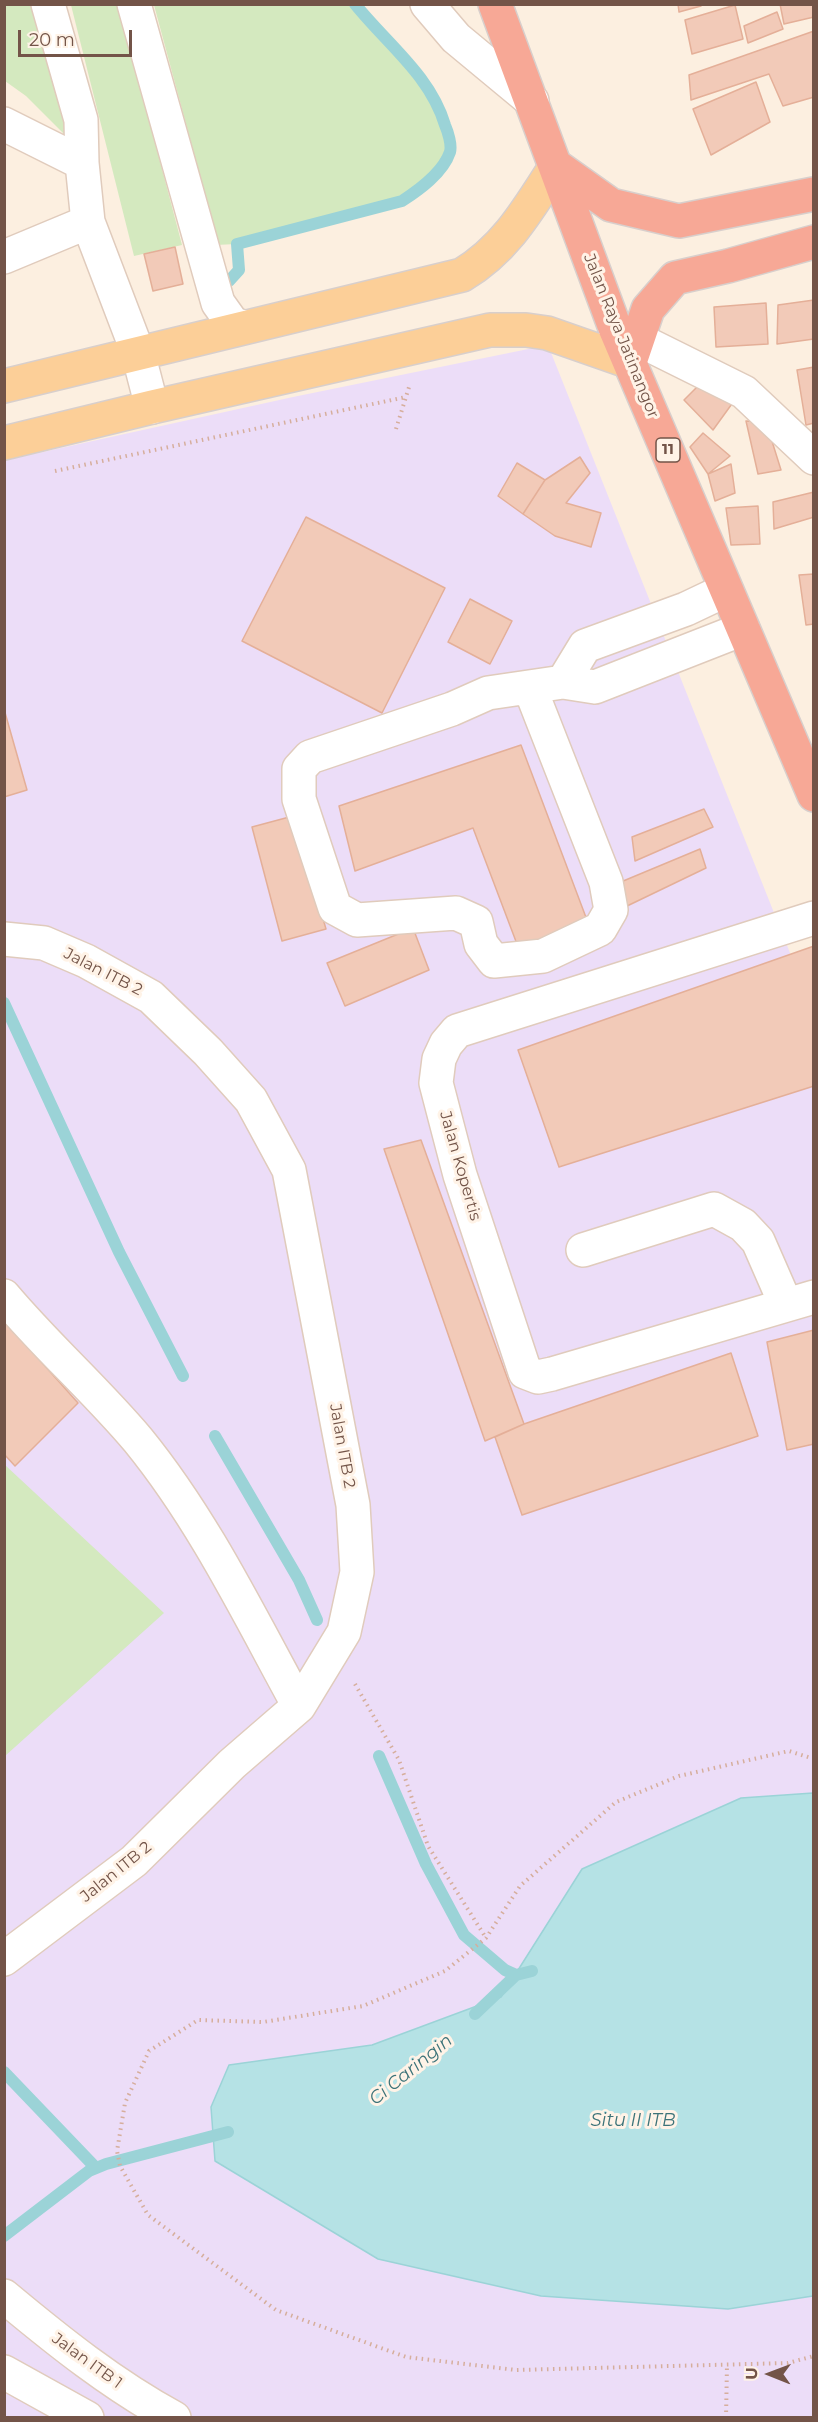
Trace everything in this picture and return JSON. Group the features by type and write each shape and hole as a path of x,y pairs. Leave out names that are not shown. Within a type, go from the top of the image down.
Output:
{"highway":[{"name":"Jalan Raya Jatinangor","path":"495,4 556,166 726,590 813,795"},
{"path":"556,166 611,205 679,221 813,194"},
{"path":"628,343 648,309 675,278 813,242"}],"main road":[{"path":"4,386 462,275 481,264 520,224 556,166"},
{"path":"4,443 490,330 526,330 628,343"}],"street":[{"path":"48,4 81,120 82,163 88,222 138,353 152,407"},
{"path":"134,4 218,303 234,324 244,327"},
{"path":"427,4 456,38 532,101"},
{"path":"444,4 456,38"},
{"path":"4,124 82,163"},
{"path":"6,250 88,222"},
{"path":"628,343 744,392 813,458"},
{"path":"563,682 585,646 686,609 726,590"},
{"path":"530,688 606,882 611,910 600,929 543,956 494,960 481,944 476,922 456,913 357,920 335,908 299,799 298,770 310,757 452,709 488,693 563,682 595,687 743,629"},
{"name":"Jalan Kopertis","path":"800,1301 552,1374 538,1377 525,1372 460,1174 436,1083 439,1059 446,1044 457,1031 813,918"},
{"name":"Jalan ITB 2","path":"4,939 44,943 86,961 151,997 208,1052 251,1100 289,1170 353,1505 357,1572 344,1632 298,1706 232,1764 134,1861 4,1959"},
{"path":"584,1250 714,1209 743,1225 758,1241 800,1301"},
{"path":"4,1296 138,1441 199,1523 298,1706"},
{"name":"Jalan ITB 1","path":"4,2296 50,2335 127,2391 174,2418"},
{"path":"4,2372 87,2418"}],"path":[{"path":"52,471 406,397"},
{"path":"335,1646 399,1760 428,1845 485,1938"},
{"path":"813,1759 789,1751 679,1776 616,1802 520,1886 485,1938 468,1953 445,1971 363,2006 263,2022 198,2020 149,2051 124,2103 117,2151 120,2166 148,2215 276,2310 406,2357 516,2370 788,2363 813,2356"},
{"path":"726,2418 727,2365"}],"shaded area":[{"path":"548,345 794,963 813,1025 813,2417 5,2418 5,455 20,457 293,397"}],"green space":[{"path":"5,5 31,5 72,142 26,96 5,81"},
{"path":"71,5 119,5 182,245 134,256"},
{"path":"154,5 355,5 412,66 436,101 444,120 450,146 447,160 430,180 402,201 237,244 215,245 200,176"},
{"path":"5,1465 164,1613 4,1756"}],"water":[{"name":"Situ II ITB","path":"813,1793 813,2296 728,2309 541,2296 378,2259 215,2161 211,2107 229,2065 372,2045 501,1997 582,1869 741,1798"}],"building":[{"path":"678,4 701,4 701,6 679,12"},
{"path":"780,4 814,4 814,17 784,24"},
{"path":"735,5 743,39 692,54 685,20"},
{"path":"777,12 783,29 748,43 744,26"},
{"path":"814,31 814,97 783,106 769,74 691,100 689,75"},
{"path":"756,82 770,122 711,155 693,109"},
{"path":"175,247 183,284 153,291 144,254"},
{"path":"814,300 814,339 777,344 778,305"},
{"path":"766,303 768,344 716,347 714,307"},
{"path":"814,367 814,423 806,425 797,370"},
{"path":"707,377 734,401 713,430 684,400"},
{"path":"746,421 766,422 781,470 758,474"},
{"path":"703,433 730,456 708,474 690,447"},
{"path":"580,457 590,473 566,503 601,513 591,547 555,536 523,514 545,480"},
{"path":"517,463 545,480 523,514 498,496"},
{"path":"731,464 735,493 715,501 708,474"},
{"path":"814,492 814,517 774,529 773,502"},
{"path":"758,506 760,544 731,545 726,508"},
{"path":"306,517 445,588 382,713 242,641"},
{"path":"814,574 814,624 806,625 799,575"},
{"path":"470,599 512,621 490,664 448,642"},
{"path":"4,709 27,790 4,797"},
{"path":"521,745 590,928 520,952 473,828 355,871 339,806"},
{"path":"704,809 713,827 635,861 632,837"},
{"path":"293,816 326,929 282,941 252,827"},
{"path":"700,849 706,868 625,907 616,884"},
{"path":"413,928 429,970 345,1006 327,963"},
{"path":"814,946 814,1086 559,1167 518,1050"},
{"path":"421,1140 524,1424 485,1441 384,1149"},
{"path":"4,1320 78,1403 15,1466 4,1454"},
{"path":"814,1330 814,1444 787,1450 767,1342"},
{"path":"731,1353 758,1436 522,1515 495,1437 524,1424"}],"waterway":[{"path":"229,281 239,270 237,244 402,201 430,180 447,160 450,152 449,138 438,107 429,91 418,75 355,4"},
{"path":"4,1003 119,1252 183,1376"},
{"path":"215,1436 299,1580 317,1620"},
{"path":"379,1756 426,1864 464,1935 505,1970 516,1975"},
{"name":"Ci Caringin","path":"475,2014 516,1975 532,1971"},
{"path":"4,2072 96,2168"},
{"name":"Ci Caringin","path":"4,2236 89,2171 106,2164 228,2132"}]}
